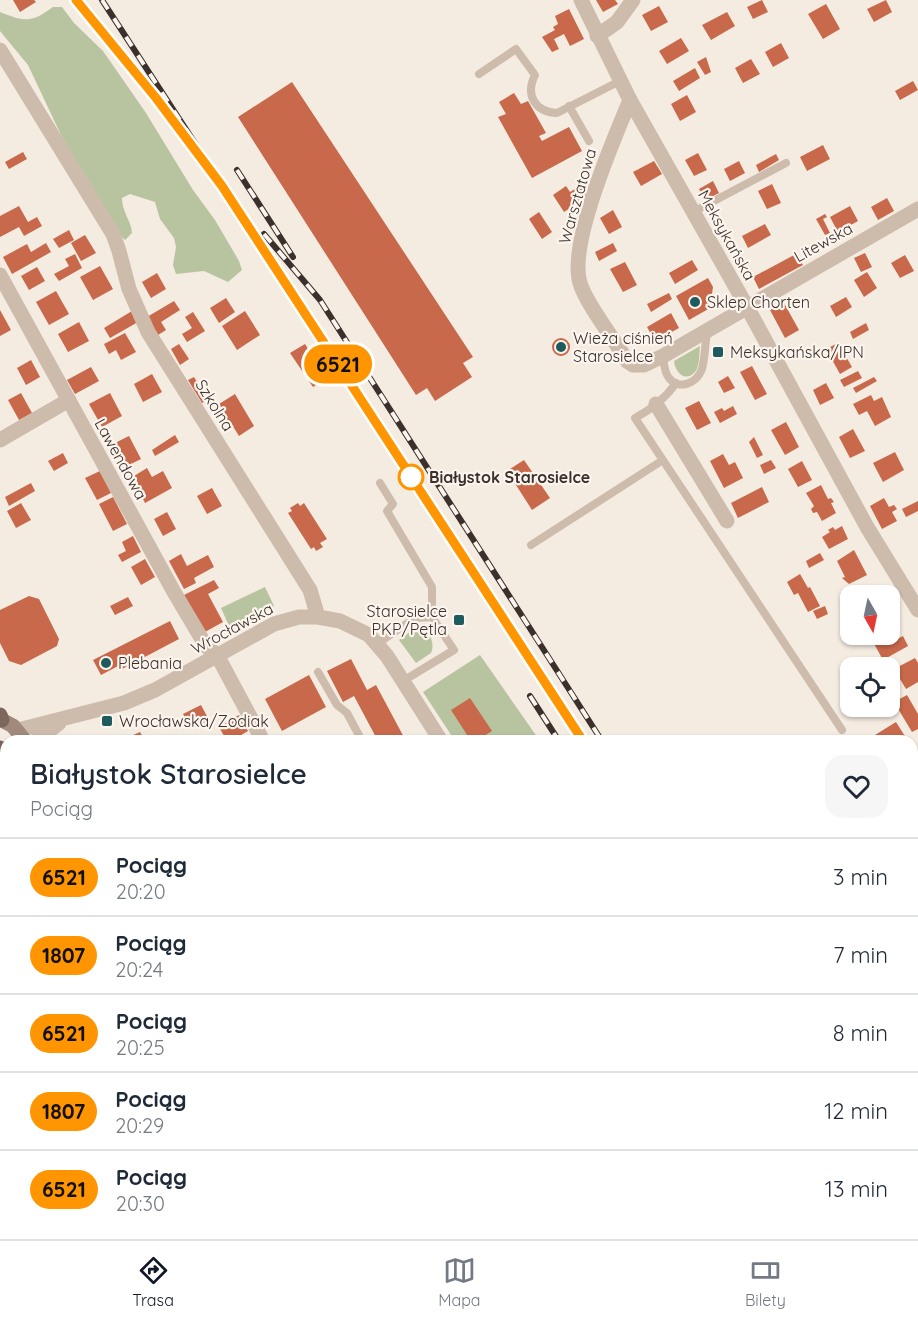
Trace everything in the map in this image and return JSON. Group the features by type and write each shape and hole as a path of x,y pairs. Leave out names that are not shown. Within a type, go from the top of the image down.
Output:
{"main road":[{"path":"1,718 21,735"}],"street":[{"name":"Meksykańska","path":"581,0 630,100 867,526 916,604"},
{"path":"597,36 617,22 633,0"},
{"name":"Szkolna","path":"0,50 113,234 129,289 148,332 310,590 318,617"},
{"name":"Warsztatowa","path":"630,100 613,139 586,219 577,270 583,292 627,361 633,365 639,366 663,356 707,331"},
{"name":"Litewska","path":"707,331 918,209"},
{"name":"Lawendowa","path":"0,275 174,592 206,646 217,655 260,735"},
{"path":"0,440 69,400"},
{"path":"656,404 727,521"},
{"path":"318,617 340,621 361,630 377,644 437,735"},
{"name":"Wrocławska","path":"21,735 64,719 139,697 284,620 318,617"},
{"name":"Wrocławska","path":"44,735 64,719"}],"lane":[{"path":"479,74 516,49 535,75 530,90 536,105 549,112 557,113 620,81"},
{"path":"569,106 589,141"},
{"path":"693,212 786,163"},
{"path":"663,356 668,378 685,385 695,381 702,370 707,331"},
{"path":"676,383 651,410 635,418 842,730"},
{"path":"531,545 663,460"},
{"path":"380,483 393,504 387,511 432,587 432,617 454,650 403,681"},
{"path":"377,644 415,618 432,617"},
{"path":"318,672 337,705 347,713 359,735"}],"green space":[{"path":"53,7 62,7 74,23 103,51 215,220 242,270 228,282 204,271 176,274 173,265 176,247 174,238 160,219 155,202 130,194 122,198 132,233 125,240 114,229 61,135 28,65 0,31 0,12 16,18 28,19 39,16"},
{"path":"700,346 697,369 691,375 681,375 674,361"},
{"path":"265,587 274,606 230,628 221,608"},
{"path":"414,629 427,633 432,640 431,653 416,663 399,640"},
{"path":"480,655 536,735 451,735 423,692"}],"building":[{"path":"13,0 34,0 36,2 20,12"},
{"path":"596,0 615,0 618,4 603,12"},
{"path":"762,0 768,12 753,19 747,7"},
{"path":"886,0 892,12 874,22 867,9"},
{"path":"826,4 840,29 823,39 808,14"},
{"path":"659,6 668,22 651,31 642,15"},
{"path":"569,9 584,39 570,46 564,34 554,39 559,49 552,52 542,37 555,30 553,27 558,24 555,16"},
{"path":"727,12 735,26 711,40 702,25"},
{"path":"681,38 689,51 667,64 659,51"},
{"path":"781,43 789,58 773,67 765,52"},
{"path":"706,57 711,72 705,75 697,62"},
{"path":"751,59 760,74 743,83 735,68"},
{"path":"695,68 700,78 679,91 673,81"},
{"path":"913,81 918,90 900,100 895,91"},
{"path":"292,82 473,357 463,363 472,377 435,401 427,388 416,395 238,117"},
{"path":"514,93 521,104 528,101 546,133 539,136 542,141 569,127 582,151 532,178 498,117 506,114 499,102"},
{"path":"687,95 696,112 680,121 671,104"},
{"path":"823,145 830,159 807,171 800,157"},
{"path":"23,152 27,159 9,169 5,162"},
{"path":"698,153 707,170 694,176 685,160"},
{"path":"776,154 779,160 759,172 756,165"},
{"path":"654,161 662,174 641,186 633,172"},
{"path":"739,161 745,173 730,181 724,169"},
{"path":"713,181 719,193 705,200 699,189"},
{"path":"772,184 781,203 767,209 758,191"},
{"path":"566,186 570,192 580,186 587,197 564,212 553,195"},
{"path":"887,198 894,211 878,220 871,207"},
{"path":"19,206 28,222 37,217 42,226 24,236 19,227 0,237 0,216"},
{"path":"850,206 858,221 838,232 830,217"},
{"path":"613,210 622,227 609,234 600,218"},
{"path":"539,212 552,232 542,239 529,219"},
{"path":"825,214 827,217 823,219 830,233 825,235 816,219"},
{"path":"765,224 771,235 748,248 742,236"},
{"path":"69,230 74,240 59,248 53,239"},
{"path":"85,235 96,253 81,261 71,243"},
{"path":"46,243 51,252 12,274 3,257 27,244 31,252"},
{"path":"613,243 617,251 599,261 595,252"},
{"path":"865,253 872,267 861,272 854,258"},
{"path":"75,254 82,268 59,281 54,274 69,266 65,259"},
{"path":"796,254 803,265 759,289 753,277"},
{"path":"905,255 914,271 900,278 891,263"},
{"path":"692,260 698,270 675,284 669,273"},
{"path":"625,262 637,285 623,292 610,269"},
{"path":"100,266 113,289 93,300 80,277"},
{"path":"37,267 45,281 29,290 21,276"},
{"path":"867,272 877,288 864,297 854,280"},
{"path":"157,273 166,289 151,298 142,282"},
{"name":"Sklep Chorten","path":"708,278 713,287 710,308 689,320 676,296"},
{"path":"56,291 69,314 49,325 36,302"},
{"path":"669,293 672,299 651,312 647,304"},
{"path":"846,297 852,307 836,317 830,306"},
{"path":"226,298 235,312 219,323 210,308"},
{"path":"174,301 180,310 161,322 166,330 158,335 147,317"},
{"path":"784,303 799,330 785,338 770,310"},
{"path":"0,310 11,330 0,336"},
{"path":"132,311 138,322 110,338 104,328"},
{"path":"245,311 260,335 237,350 222,326"},
{"path":"193,312 205,331 187,342 182,334 192,328 185,317"},
{"path":"671,313 679,328 655,341 647,327"},
{"path":"79,322 89,341 68,352 58,334"},
{"path":"866,323 869,330 853,339 850,332"},
{"path":"125,333 136,352 121,360 116,350 109,354 104,344"},
{"name":"Wieża ciśnień Starosielce","path":"561,338 567,341 570,347 567,353 561,356 555,353 552,347 555,341"},
{"path":"838,343 852,367 840,374 826,349"},
{"path":"179,344 189,359 180,365 171,349"},
{"path":"305,344 320,367 313,371 321,382 313,387 290,353"},
{"path":"31,360 40,377 26,385 17,368"},
{"path":"752,366 767,394 755,400 740,372"},
{"path":"91,367 99,381 75,394 67,380"},
{"path":"858,371 862,378 844,387 840,380"},
{"path":"152,374 162,392 143,402 134,384"},
{"path":"728,376 735,388 724,393 718,382"},
{"path":"194,377 208,400 202,403 188,380"},
{"path":"874,377 877,381 856,393 853,388"},
{"path":"826,383 834,398 820,405 813,390"},
{"path":"21,393 32,413 19,420 8,400"},
{"path":"110,393 122,416 102,427 89,404"},
{"path":"235,394 254,426 239,436 229,420 225,422 222,418 226,416 219,404"},
{"path":"871,395 874,401 882,397 891,417 875,426 867,411 859,415 853,404"},
{"path":"699,401 711,423 697,430 685,408"},
{"path":"733,406 737,414 720,423 714,412 722,408 724,411"},
{"path":"786,422 799,447 785,455 771,430"},
{"path":"853,429 865,451 850,458 839,437"},
{"path":"175,435 179,442 155,456 152,450"},
{"path":"129,436 141,459 125,467 113,444"},
{"path":"754,437 763,455 757,458 749,442"},
{"path":"895,452 904,470 883,482 873,463"},
{"path":"63,453 68,463 54,471 48,461"},
{"path":"723,454 729,465 735,462 743,478 724,488 710,461"},
{"path":"524,460 550,498 532,510 507,471"},
{"path":"771,460 776,468 764,474 760,465"},
{"path":"802,461 812,480 798,487 788,469"},
{"path":"147,468 152,477 163,471 172,488 145,503 141,490 139,492 135,484 138,483 134,476"},
{"path":"100,471 111,493 97,500 85,478"},
{"path":"31,483 35,491 9,506 5,497"},
{"path":"821,485 828,499 831,498 834,502 831,503 836,513 822,521 817,512 813,513 811,509 814,506 806,493"},
{"path":"762,487 769,502 738,518 731,503"},
{"path":"212,488 222,506 207,514 197,496"},
{"path":"113,497 127,524 113,531 99,504"},
{"path":"884,498 889,507 894,505 897,509 892,512 897,521 882,529 870,506"},
{"path":"918,501 918,511 906,517 902,509"},
{"path":"21,503 31,520 16,528 7,511"},
{"path":"298,503 300,506 304,503 327,539 320,543 323,547 316,551 314,547 311,549 288,513 292,511 290,508"},
{"path":"167,512 176,529 163,536 154,519"},
{"path":"842,526 848,539 829,549 822,537 833,527 835,530"},
{"path":"133,536 141,552 122,562 118,555 126,551 122,542"},
{"path":"854,550 867,575 849,584 842,578 845,577 837,561"},
{"path":"820,553 824,560 809,568 806,561"},
{"path":"181,554 187,566 208,555 214,567 194,578 196,583 184,589 169,561"},
{"path":"145,559 155,577 141,585 131,567"},
{"path":"800,574 820,606 808,612 798,593 794,595 787,582"},
{"path":"214,580 219,588 208,594 223,622 205,632 184,595"},
{"path":"29,596 39,599 59,639 57,646 21,665 9,661 0,643 0,610"},
{"path":"128,597 133,606 115,615 110,606"},
{"path":"825,606 828,614 817,619 813,611"},
{"path":"170,621 179,639 122,669 120,665 101,675 93,660"},
{"path":"903,636 908,646 888,657 881,657 875,645 900,645 900,638"},
{"path":"915,658 918,663 918,682 906,689 900,679 900,666"},
{"path":"351,659 367,690 376,685 403,735 375,735 354,696 343,702 327,671"},
{"path":"309,675 326,707 282,731 265,699"},
{"path":"907,695 918,714 918,729 912,732 900,712 900,699"},
{"path":"470,698 492,731 486,735 467,735 451,710"},
{"path":"201,705 209,720 192,729 183,714"},
{"path":"239,715 248,731 241,735 224,735 219,727"},
{"path":"896,722 904,735 875,735"}],"railway":[{"path":"76,0 164,109"},
{"path":"102,0 579,735"},
{"path":"237,170 293,257"},
{"path":"264,234 320,300 598,735"},
{"path":"530,696 555,735"}],"train":[{"name":"6521","path":"76,0 156,98 222,186 579,735"}],"place":[{"name":"Sklep Chorten","path":"695,302"},
{"name":"Wieża ciśnień Starosielce","path":"561,347"},
{"name":"Meksykańska/IPN","path":"718,352"},
{"name":"Białystok Starosielce","path":"411,477"},
{"name":"Starosielce PKP/Pętla","path":"459,620"},
{"name":"Plebania","path":"106,663"},
{"name":"Wrocławska/Zodiak","path":"107,721"}]}
